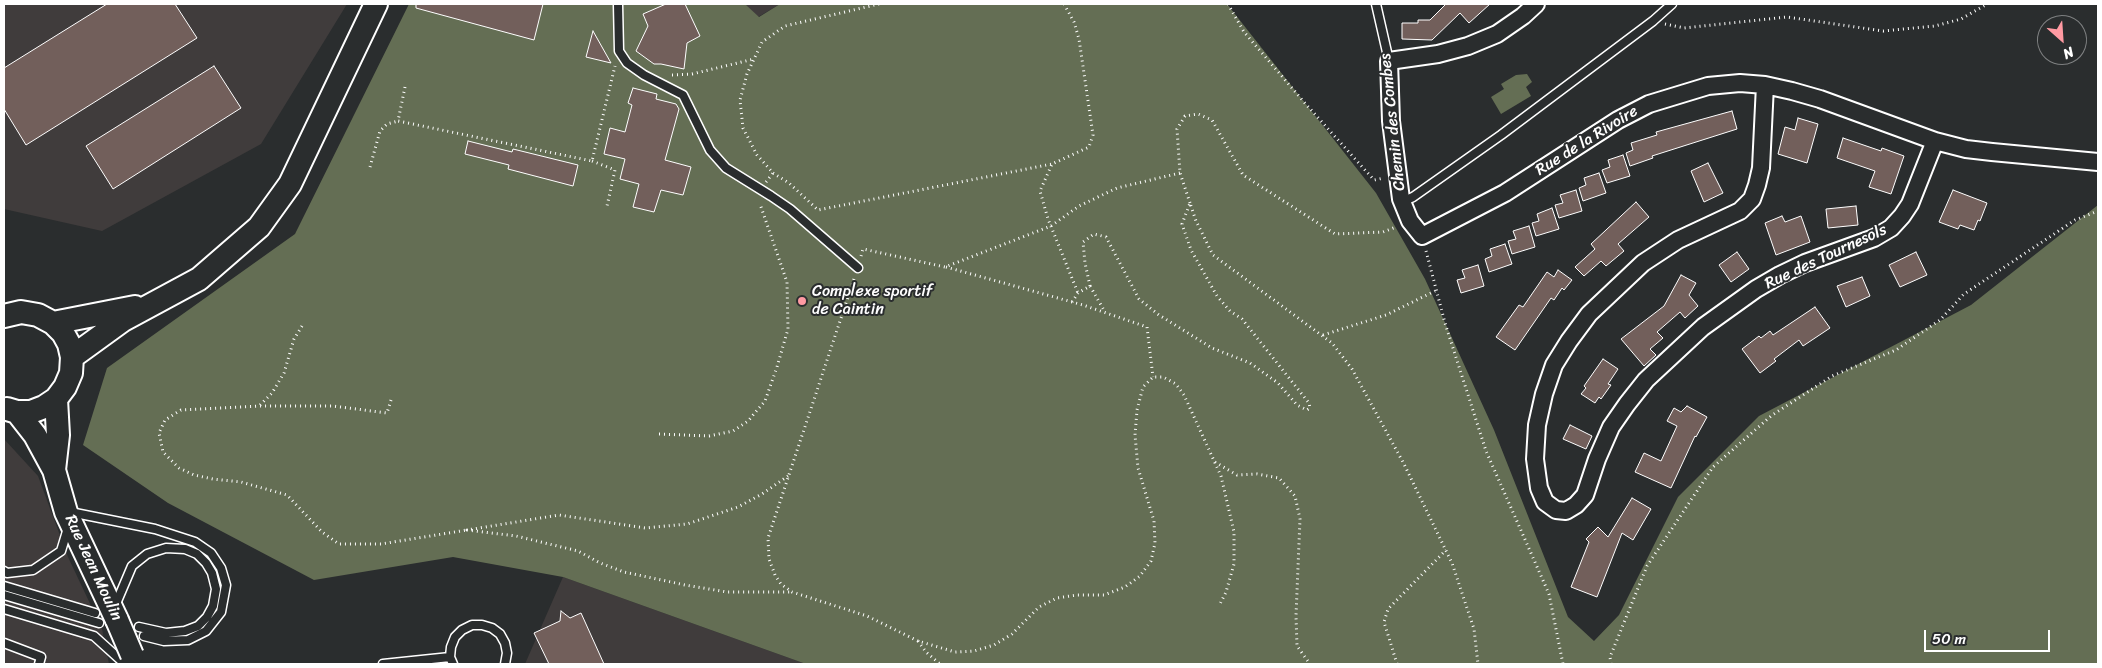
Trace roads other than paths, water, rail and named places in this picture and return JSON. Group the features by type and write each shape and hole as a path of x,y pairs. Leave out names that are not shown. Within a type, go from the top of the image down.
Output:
{"main road":[{"path":"72,357 123,320 199,279 259,227 290,184 376,4"},
{"path":"54,323 156,303"},
{"path":"4,316 21,312 38,315 54,323 69,344 72,357 71,372 66,387 56,399 44,407 31,412 10,410"},
{"name":"Rue Jean Moulin","path":"54,470 58,435 56,399"},
{"name":"Rue Jean Moulin","path":"10,410 35,435 54,470 68,515 106,616 134,655"}],"street":[{"path":"1389,61 1438,54 1468,46 1497,34 1536,4"},
{"name":"Chemin des Combes","path":"1389,61 1391,121 1402,202 1410,221 1422,236"},
{"name":"Rue de la Rivoire","path":"1422,236 1505,193 1618,120 1649,104 1708,86 1740,83 1765,86"},
{"path":"1765,86 1820,100 1935,141 1984,151 2098,162"},
{"name":"Rue des Tournesols","path":"1765,86 1761,168 1752,199 1740,211 1678,240 1643,263 1589,314 1569,341 1554,366 1544,394 1537,425 1535,459 1540,488 1545,502 1556,510 1566,511 1576,505 1585,495 1597,458 1611,428 1627,404 1646,380 1703,327 1756,289 1780,275 1805,263 1874,238 1891,228 1910,204 1935,141"}],"lane":[{"path":"618,4 619,51 627,64 683,95 710,150 726,168 772,196 811,226 858,268"},
{"name":"Chemin des Combes","path":"1376,4 1389,61"},
{"path":"1402,202 1413,197 1502,135 1653,21 1672,4"},
{"path":"4,571 7,573 33,570 61,551 68,515 155,528 195,542 211,553 221,568 226,585 221,612 206,631 188,640 164,641 134,655 94,636 4,609"},
{"path":"106,616 132,566 147,554 166,548 184,549 197,554 212,573 216,590 213,606 207,616 198,626 185,631 166,633 139,627"},
{"path":"4,586 106,616"},
{"path":"4,595 106,616"},
{"path":"383,664 452,661 451,647 455,637 462,630 472,625 482,625 492,628 503,638 507,653 506,664"},
{"path":"4,643 42,657 39,664"}],"place":[{"name":"Complexe sportif de Caintin","path":"802,301"}]}
